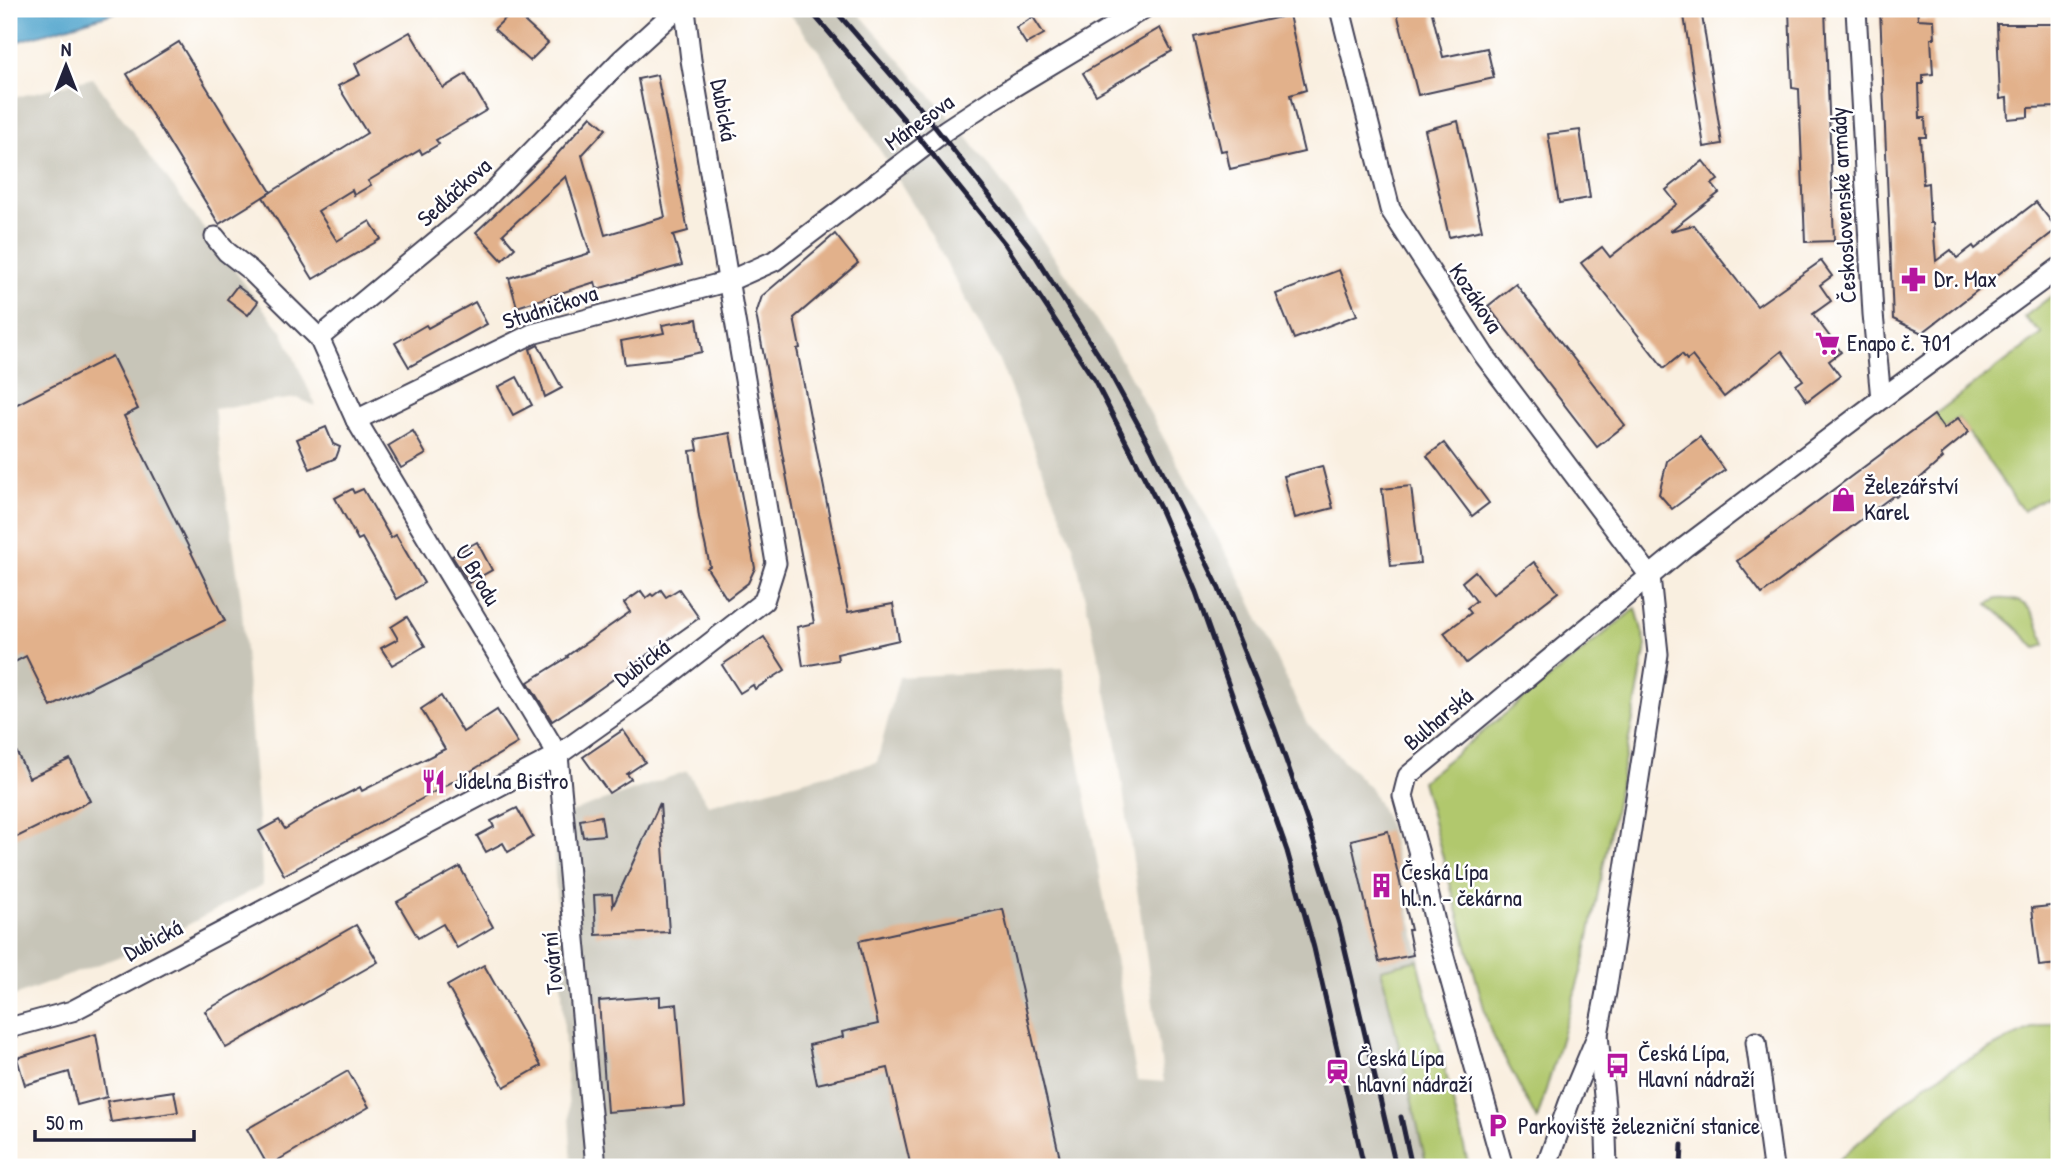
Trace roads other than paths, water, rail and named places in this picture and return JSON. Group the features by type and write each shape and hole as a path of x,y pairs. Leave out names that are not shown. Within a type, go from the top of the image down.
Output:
{"street":[{"name":"Sedláčkova","path":"318,338 481,204 621,61 677,9"},
{"name":"Dubická","path":"9,1028 72,1011 558,754 655,686 764,601 776,563 691,61 685,9"},
{"name":"Mánesova","path":"729,281 774,261 946,130 1143,9"},
{"name":"Kozákova","path":"1340,9 1390,209 1484,355 1650,576"},
{"name":"Československé armády","path":"1856,9 1873,314 1881,399"},
{"path":"215,237 227,252 250,270 318,338 356,420"},
{"name":"Bulharská","path":"1503,1167 1439,939 1403,796 1408,776 1650,576 1881,399 2059,268"},
{"name":"Studničkova","path":"356,420 532,334 729,281"},
{"name":"U Brodu","path":"356,420 558,754"},
{"path":"1546,1167 1598,1034 1658,654 1650,576"},
{"name":"Tovární","path":"558,754 596,1167"},
{"path":"1598,1034 1605,1106 1607,1167"},
{"path":"1756,1042 1773,1167"}],"water":[{"path":"9,9 127,9 9,44"}],"railway":[{"path":"809,9 907,123 1005,244 1095,381 1160,508 1196,592 1287,851 1314,948 1364,1167"},
{"path":"834,9 920,108 1029,246 1110,373 1151,448 1217,584 1275,729 1308,823 1339,924 1396,1167"},
{"path":"1401,1117 1412,1167"},
{"path":"1681,1167 1682,1145"}],"place":[{"name":"Dr. Max","path":"1914,279"},
{"name":"Enapo č. 701","path":"1827,343"},
{"name":"Železářství Karel","path":"1844,499"},
{"name":"Jídelna Bistro","path":"434,781"},
{"name":"Česká Lípa hl.n. - čekárna","path":"1381,885"},
{"name":"Česká Lípa, Hlavní nádraží","path":"1618,1066"},
{"name":"Česká Lípa hlavní nádraží","path":"1337,1071"},
{"name":"Parkoviště železniční stanice","path":"1498,1126"}]}
